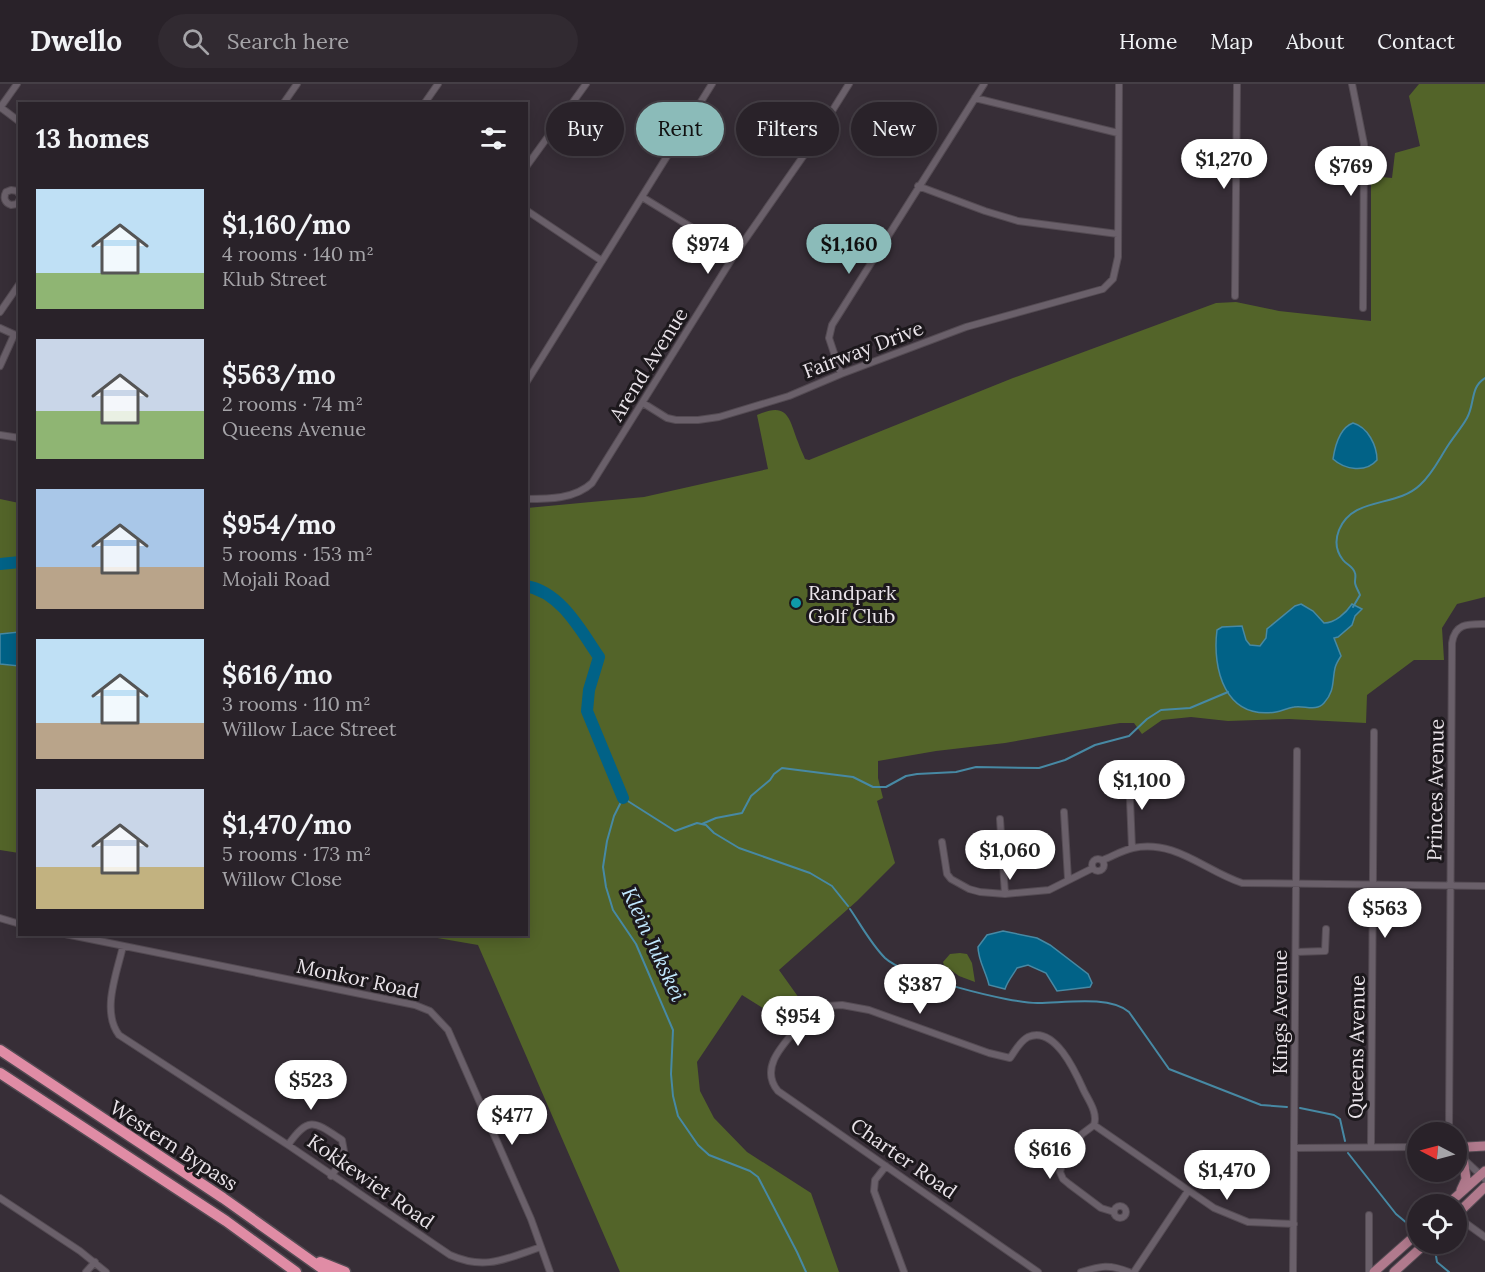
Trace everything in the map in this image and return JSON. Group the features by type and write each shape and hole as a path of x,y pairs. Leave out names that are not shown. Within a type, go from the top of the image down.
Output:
{"highway":[{"name":"Western Bypass","path":"0,1050 223,1198 327,1272"},
{"name":"Western Bypass","path":"0,1073 226,1221 296,1272"},
{"path":"311,1259 345,1272"}],"main road":[{"path":"1467,1147 1485,1146"},
{"path":"1460,1194 1484,1175"},
{"path":"1467,1204 1485,1187"},
{"path":"1374,1272 1407,1242"},
{"path":"1394,1272 1414,1254"}],"street":[{"path":"17,84 0,107 18,120"},
{"path":"284,102 297,84"},
{"path":"425,102 438,84"},
{"path":"528,164 586,84"},
{"path":"528,380 712,84"},
{"name":"Arend Avenue","path":"528,499 567,496 588,487 735,254 809,148 849,84"},
{"path":"841,374 829,338 832,325 984,84"},
{"path":"918,186 1018,221 1118,234 1119,84"},
{"path":"1235,296 1237,84"},
{"path":"1352,84 1364,144 1363,308"},
{"path":"975,98 1118,133"},
{"path":"0,187 6,192"},
{"path":"6,192 13,190 18,195"},
{"path":"6,192 5,200 9,204 15,205 18,200"},
{"path":"642,197 735,254"},
{"path":"528,211 602,261"},
{"name":"Fairway Drive","path":"643,403 667,418 686,420 712,418 789,396 966,327 1097,291 1109,284 1116,272 1118,234"},
{"path":"0,312 18,286"},
{"path":"0,328 17,336 0,366"},
{"path":"0,435 18,438"},
{"name":"Princes Avenue","path":"1449,1122 1452,643 1456,630 1465,625 1485,624"},
{"name":"Queens Avenue","path":"1371,1146 1374,732"},
{"name":"Kings Avenue","path":"1293,1272 1297,752"},
{"path":"1129,775 1132,848"},
{"path":"1064,812 1068,879"},
{"path":"1000,819 1005,894"},
{"path":"942,842 945,868 951,879 980,892 1005,894 1050,890 1093,868 1097,871 1102,870 1105,865 1103,860 1132,848 1156,846 1168,848 1242,883 1485,886"},
{"path":"0,918 18,923"},
{"path":"1296,952 1325,951 1327,949 1326,929"},
{"name":"Monkor Road","path":"76,936 416,1005 430,1011 448,1030 531,1219 550,1272"},
{"name":"Kokkewiet Road","path":"123,946 110,1012 112,1024 119,1035 288,1145 435,1246 463,1261 488,1264 541,1247"},
{"path":"827,1006 842,1005 868,1010 989,1053 1010,1058 1026,1038 1031,1036 1042,1037 1056,1045 1071,1064 1095,1112 1094,1125 1082,1134 1062,1164 1061,1176 1101,1208 1114,1212"},
{"name":"Charter Road","path":"804,1020 773,1059 770,1068 771,1080 778,1091 1038,1272"},
{"path":"288,1145 302,1127 313,1123 320,1125 342,1140 345,1157 331,1176"},
{"path":"1094,1125 1214,1208 1248,1222 1294,1224"},
{"path":"1294,1148 1407,1147"},
{"path":"1467,1161 1484,1175"},
{"path":"886,1166 875,1180 874,1191 904,1272"},
{"path":"1081,1272 1101,1266 1114,1266 1132,1272 1188,1191"},
{"path":"0,1198 95,1262 106,1272"},
{"path":"1369,1215 1369,1272"},
{"path":"1467,1223 1485,1237"},
{"path":"86,1272 95,1262"}],"green space":[{"path":"1419,84 1485,84 1485,597 1457,604 1442,628 1444,660 1414,660 1367,695 1366,723 1289,719 1228,721 1191,717 1162,720 1142,734 1134,723 1120,723 1005,743 878,761 878,778 883,798 877,801 895,863 857,901 779,970 804,1005 790,1025 742,995 697,1062 700,1091 714,1118 747,1152 811,1193 839,1272 620,1272 478,945 426,936 528,936 528,508 644,497 768,469 757,415 767,411 775,410 786,414 805,459 809,460 1013,378 1216,303 1236,302 1279,311 1371,321 1371,176 1392,178 1395,153 1420,146 1409,96"},
{"path":"0,499 18,503 18,853 0,850"},
{"path":"950,954 967,954 972,963 975,982 959,976 944,965 943,962"}],"water":[{"path":"1353,423 1363,428 1371,438 1375,449 1377,460 1367,467 1349,468 1333,459 1341,433"},
{"path":"1301,604 1313,611 1324,623 1340,617 1352,604 1362,609 1355,616 1352,625 1334,638 1341,656 1335,668 1330,694 1321,706 1317,707 1291,707 1276,712 1259,712 1245,708 1225,689 1217,660 1217,630 1222,627 1242,626 1250,645 1260,646 1266,638 1267,629 1295,606"},
{"path":"18,632 18,666 0,664 0,634"},
{"path":"1003,931 1037,938 1050,945 1088,974 1092,983 1090,987 1057,991 1046,973 1028,965 1017,968 1005,989 989,985 979,957 978,947 987,935"}],"waterway":[{"path":"1353,607 1360,595 1354,571 1343,560 1338,549 1339,530 1354,512 1399,497 1410,492 1425,480 1465,421 1477,386 1485,378"},
{"name":"Klein Jukskei","path":"0,564 18,562"},
{"name":"Klein Jukskei","path":"528,587 550,596 560,604 599,657 589,690 587,711 623,798"},
{"path":"702,824 716,818 742,813 751,796 782,768 853,777 873,787 886,787 906,776 956,772 976,767 1039,768 1065,760 1095,745 1129,736 1147,719 1161,710 1190,708 1228,692"},
{"name":"Klein Jukskei","path":"806,1272 758,1177 750,1171 709,1155 698,1145 678,1116 671,1074 673,1030 636,944 613,910 606,887 603,867 614,816 623,798 675,831 697,823 706,825 714,833 739,848 810,873 832,886 848,906"},
{"path":"850,909 880,953 896,965 913,973 959,988 1025,1002 1110,1003 1129,1012 1169,1069 1261,1105 1287,1107"},
{"path":"1300,1108 1334,1115 1340,1119 1345,1141"},
{"path":"1348,1153 1396,1214 1407,1223"},
{"path":"1437,1254 1437,1262 1449,1272"}],"place":[{"name":"Randpark Golf Club","path":"796,603"}]}
